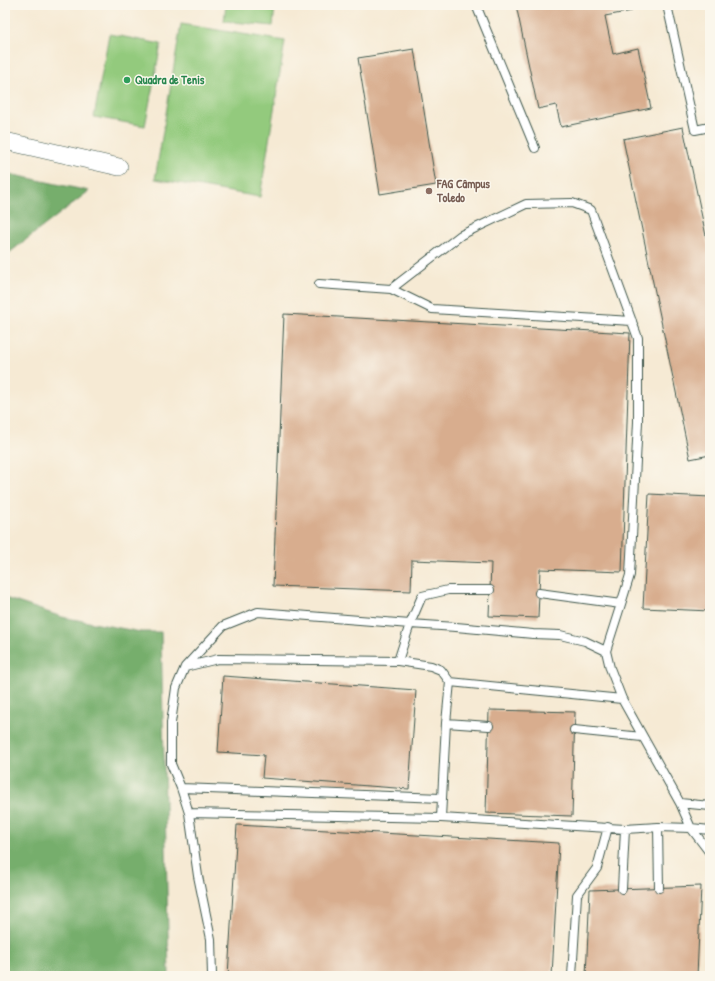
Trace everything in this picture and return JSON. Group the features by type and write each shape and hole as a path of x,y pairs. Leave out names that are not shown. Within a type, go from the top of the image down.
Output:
{"street":[{"path":"5,141 119,167"}],"lane":[{"path":"476,5 535,148"},
{"path":"667,5 695,130 710,127"},
{"path":"391,289 461,235 526,204 572,203 591,210 638,338 638,422 630,575 606,651 610,668 622,699 680,803 691,828 710,853"},
{"path":"319,284 391,289 432,310 632,321"},
{"path":"398,661 410,624 422,596 448,590 490,590"},
{"path":"539,593 621,604"},
{"path":"212,976 211,939 198,876 189,814 181,788 171,764 171,723 176,688 185,667 223,626 258,612 560,635 585,641 606,651"},
{"path":"185,667 218,659 398,661 418,663 441,670 450,682 446,723 441,818"},
{"path":"450,682 622,699"},
{"path":"446,723 489,726"},
{"path":"574,730 642,737"},
{"path":"181,788 442,798"},
{"path":"680,803 710,806"},
{"path":"189,814 441,818 625,828 658,827 710,830"},
{"path":"572,976 577,895 597,868 608,827"},
{"path":"658,827 659,888"},
{"path":"622,889 625,828"}],"green space":[{"path":"226,5 275,5 273,26 224,21"},
{"path":"181,24 285,41 260,197 155,179"},
{"name":"Quadra de Tenis","path":"109,34 161,44 145,126 94,117"},
{"path":"5,173 89,191 5,256"},
{"path":"5,598 62,617 141,632 161,632 169,976 5,976"}],"building":[{"path":"516,5 631,5 632,11 605,16 613,54 638,48 651,108 561,127 556,105 538,109"},
{"path":"414,49 436,185 380,194 358,58"},
{"path":"683,127 710,255 710,455 690,459 623,139"},
{"path":"284,314 630,333 622,572 540,569 538,618 489,616 491,563 412,560 411,591 273,586"},
{"path":"649,494 710,497 710,611 643,608"},
{"path":"223,676 416,690 409,789 262,778 264,755 218,752"},
{"path":"489,710 575,712 572,816 486,813"},
{"path":"237,825 559,843 552,976 228,976"},
{"path":"701,886 697,976 586,976 590,890"}],"place":[{"name":"Quadra de Tenis","path":"127,80"},
{"name":"FAG Câmpus Toledo","path":"429,191"}]}
